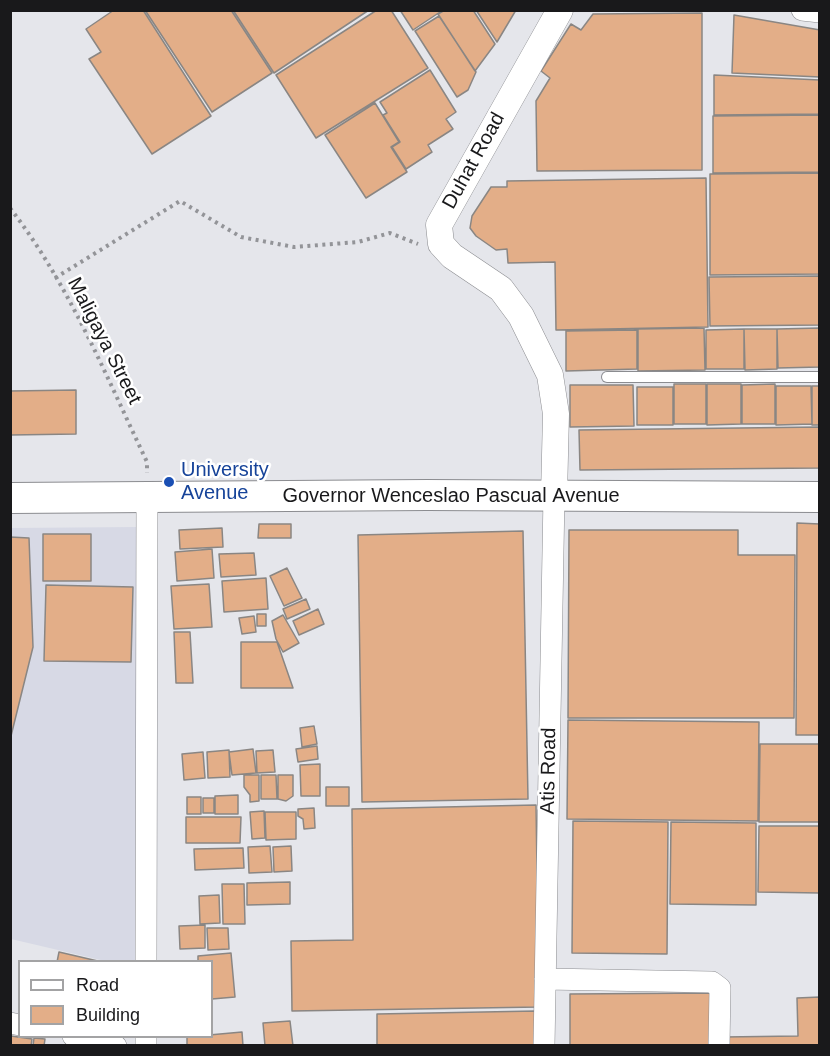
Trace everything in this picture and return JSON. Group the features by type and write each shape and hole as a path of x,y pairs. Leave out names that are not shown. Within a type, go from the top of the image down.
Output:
{"main road":[{"name":"Governor Wenceslao Pascual Avenue","path":"10,498 147,496 819,497"}],"street":[{"name":"Duhat Road","path":"452,256 441,244 439,225 560,10"},
{"path":"802,10 819,12"},
{"path":"452,256 501,289 521,316 550,375 556,414 554,496"},
{"path":"146,960 147,496"},
{"name":"Atis Road","path":"544,1046 554,496"},
{"path":"545,979 712,982 720,988 719,1046"},
{"path":"82,1038 116,1046"}],"lane":[{"path":"607,377 819,377"}],"path":[{"path":"55,278 180,201 241,237 294,247 358,242 390,233 452,256"},
{"name":"Maligaya Street","path":"10,208 36,241 90,342 147,462 147,496"}],"shaded area":[{"path":"137,527 138,960 101,960 11,939 11,528"}],"building":[{"path":"114,10 143,10 211,116 152,154 89,59 101,52 86,29"},
{"path":"145,10 231,10 272,73 212,112"},
{"path":"233,10 369,10 274,73"},
{"path":"377,10 391,10 428,68 316,138 276,75"},
{"path":"400,10 443,10 413,30"},
{"path":"445,10 473,10 495,44 475,71 438,14"},
{"path":"476,10 516,10 497,42"},
{"path":"702,13 702,170 537,171 536,101 550,78 541,71 571,24 581,30 593,14"},
{"path":"734,15 820,30 820,77 732,73"},
{"path":"439,16 476,72 468,90 457,97 415,31"},
{"path":"430,70 456,112 446,119 453,129 428,145 432,152 406,169 392,147 400,142 383,115 387,113 380,102"},
{"path":"714,75 820,80 820,114 714,115"},
{"path":"375,103 399,142 391,147 407,172 366,198 325,135"},
{"path":"820,115 820,172 713,173 713,116"},
{"path":"820,173 820,274 710,275 710,174"},
{"path":"706,178 708,327 556,330 555,262 508,263 507,249 496,250 476,236 470,228 472,216 491,187 507,187 507,181"},
{"path":"820,276 820,325 710,326 709,277"},
{"path":"704,328 705,370 638,371 638,329"},
{"path":"820,328 820,367 778,368 777,329"},
{"path":"744,329 777,329 777,369 745,370"},
{"path":"744,329 744,369 706,369 706,330"},
{"path":"637,330 637,369 566,371 566,331"},
{"path":"674,384 706,384 706,424 674,424"},
{"path":"707,384 741,384 741,424 707,425"},
{"path":"775,384 775,424 742,424 742,385"},
{"path":"570,385 633,385 634,426 570,427"},
{"path":"776,386 811,386 812,424 776,425"},
{"path":"812,386 820,386 820,425 812,425"},
{"path":"637,387 673,387 673,425 637,425"},
{"path":"76,390 76,434 10,435 10,391"},
{"path":"820,427 820,468 580,470 579,430"},
{"path":"797,523 820,524 820,735 796,735"},
{"path":"259,524 291,524 291,538 258,538"},
{"path":"222,528 223,547 180,549 179,530"},
{"path":"569,530 738,530 738,555 795,555 794,718 568,718"},
{"path":"523,531 528,799 362,802 358,535"},
{"path":"43,534 91,534 91,581 43,581"},
{"path":"10,537 29,538 33,647 10,740"},
{"path":"212,549 214,578 177,581 175,552"},
{"path":"254,553 256,575 221,577 219,554"},
{"path":"287,568 302,598 284,606 270,576"},
{"path":"266,578 268,609 224,612 222,581"},
{"path":"209,584 212,627 174,629 171,586"},
{"path":"46,585 133,587 131,662 44,661"},
{"path":"306,599 310,609 287,619 283,609"},
{"path":"318,609 324,624 299,635 293,621"},
{"path":"257,614 266,614 266,626 257,626"},
{"path":"283,615 299,643 283,652 276,639 272,621"},
{"path":"254,616 256,632 242,634 239,618"},
{"path":"174,632 190,632 193,683 176,683"},
{"path":"241,642 277,642 293,688 241,688"},
{"path":"568,720 759,722 758,821 567,819"},
{"path":"314,726 317,744 302,747 300,728"},
{"path":"760,744 820,744 820,822 759,822"},
{"path":"317,746 318,759 298,762 296,749"},
{"path":"253,749 256,773 232,775 229,752"},
{"path":"229,750 230,777 208,778 207,752"},
{"path":"273,750 275,772 257,773 256,751"},
{"path":"203,752 205,778 184,780 182,754"},
{"path":"320,764 320,796 301,796 300,765"},
{"path":"244,775 259,775 259,801 250,802 250,795 244,787"},
{"path":"261,775 276,775 277,799 261,799"},
{"path":"278,775 293,775 293,796 286,801 278,799"},
{"path":"326,787 349,787 349,806 326,806"},
{"path":"238,795 238,814 215,814 215,796"},
{"path":"187,797 201,797 201,814 187,814"},
{"path":"203,798 214,798 214,813 203,813"},
{"path":"536,805 539,1007 292,1011 291,941 353,940 352,809"},
{"path":"314,808 315,828 304,829 303,819 298,816 298,809"},
{"path":"264,811 265,838 252,839 250,812"},
{"path":"265,812 296,812 296,839 266,840"},
{"path":"186,817 241,817 240,843 186,843"},
{"path":"573,821 668,822 667,954 572,953"},
{"path":"671,822 756,823 756,905 670,904"},
{"path":"759,826 820,826 820,893 758,892"},
{"path":"270,846 272,872 249,873 248,847"},
{"path":"291,846 292,871 274,872 273,847"},
{"path":"243,848 244,868 195,870 194,849"},
{"path":"290,882 290,904 247,905 247,883"},
{"path":"222,884 244,884 245,924 223,924"},
{"path":"219,895 220,923 200,924 199,896"},
{"path":"205,925 205,948 180,949 179,926"},
{"path":"207,928 228,928 229,949 208,950"},
{"path":"59,952 93,960 57,960"},
{"path":"231,953 235,997 213,999 213,960 198,960 198,956"},
{"path":"713,993 713,1046 570,1046 570,994"},
{"path":"820,997 820,1046 723,1046 723,1037 798,1036 797,998"},
{"path":"536,1011 537,1046 377,1046 377,1014"},
{"path":"290,1021 293,1046 265,1046 263,1023"},
{"path":"242,1032 243,1046 187,1046 187,1038 213,1038 213,1035"},
{"path":"11,1036 32,1039 31,1046 10,1046"},
{"path":"34,1038 45,1039 44,1046 33,1046"}],"place":[{"name":"University Avenue","path":"169,482"}]}
